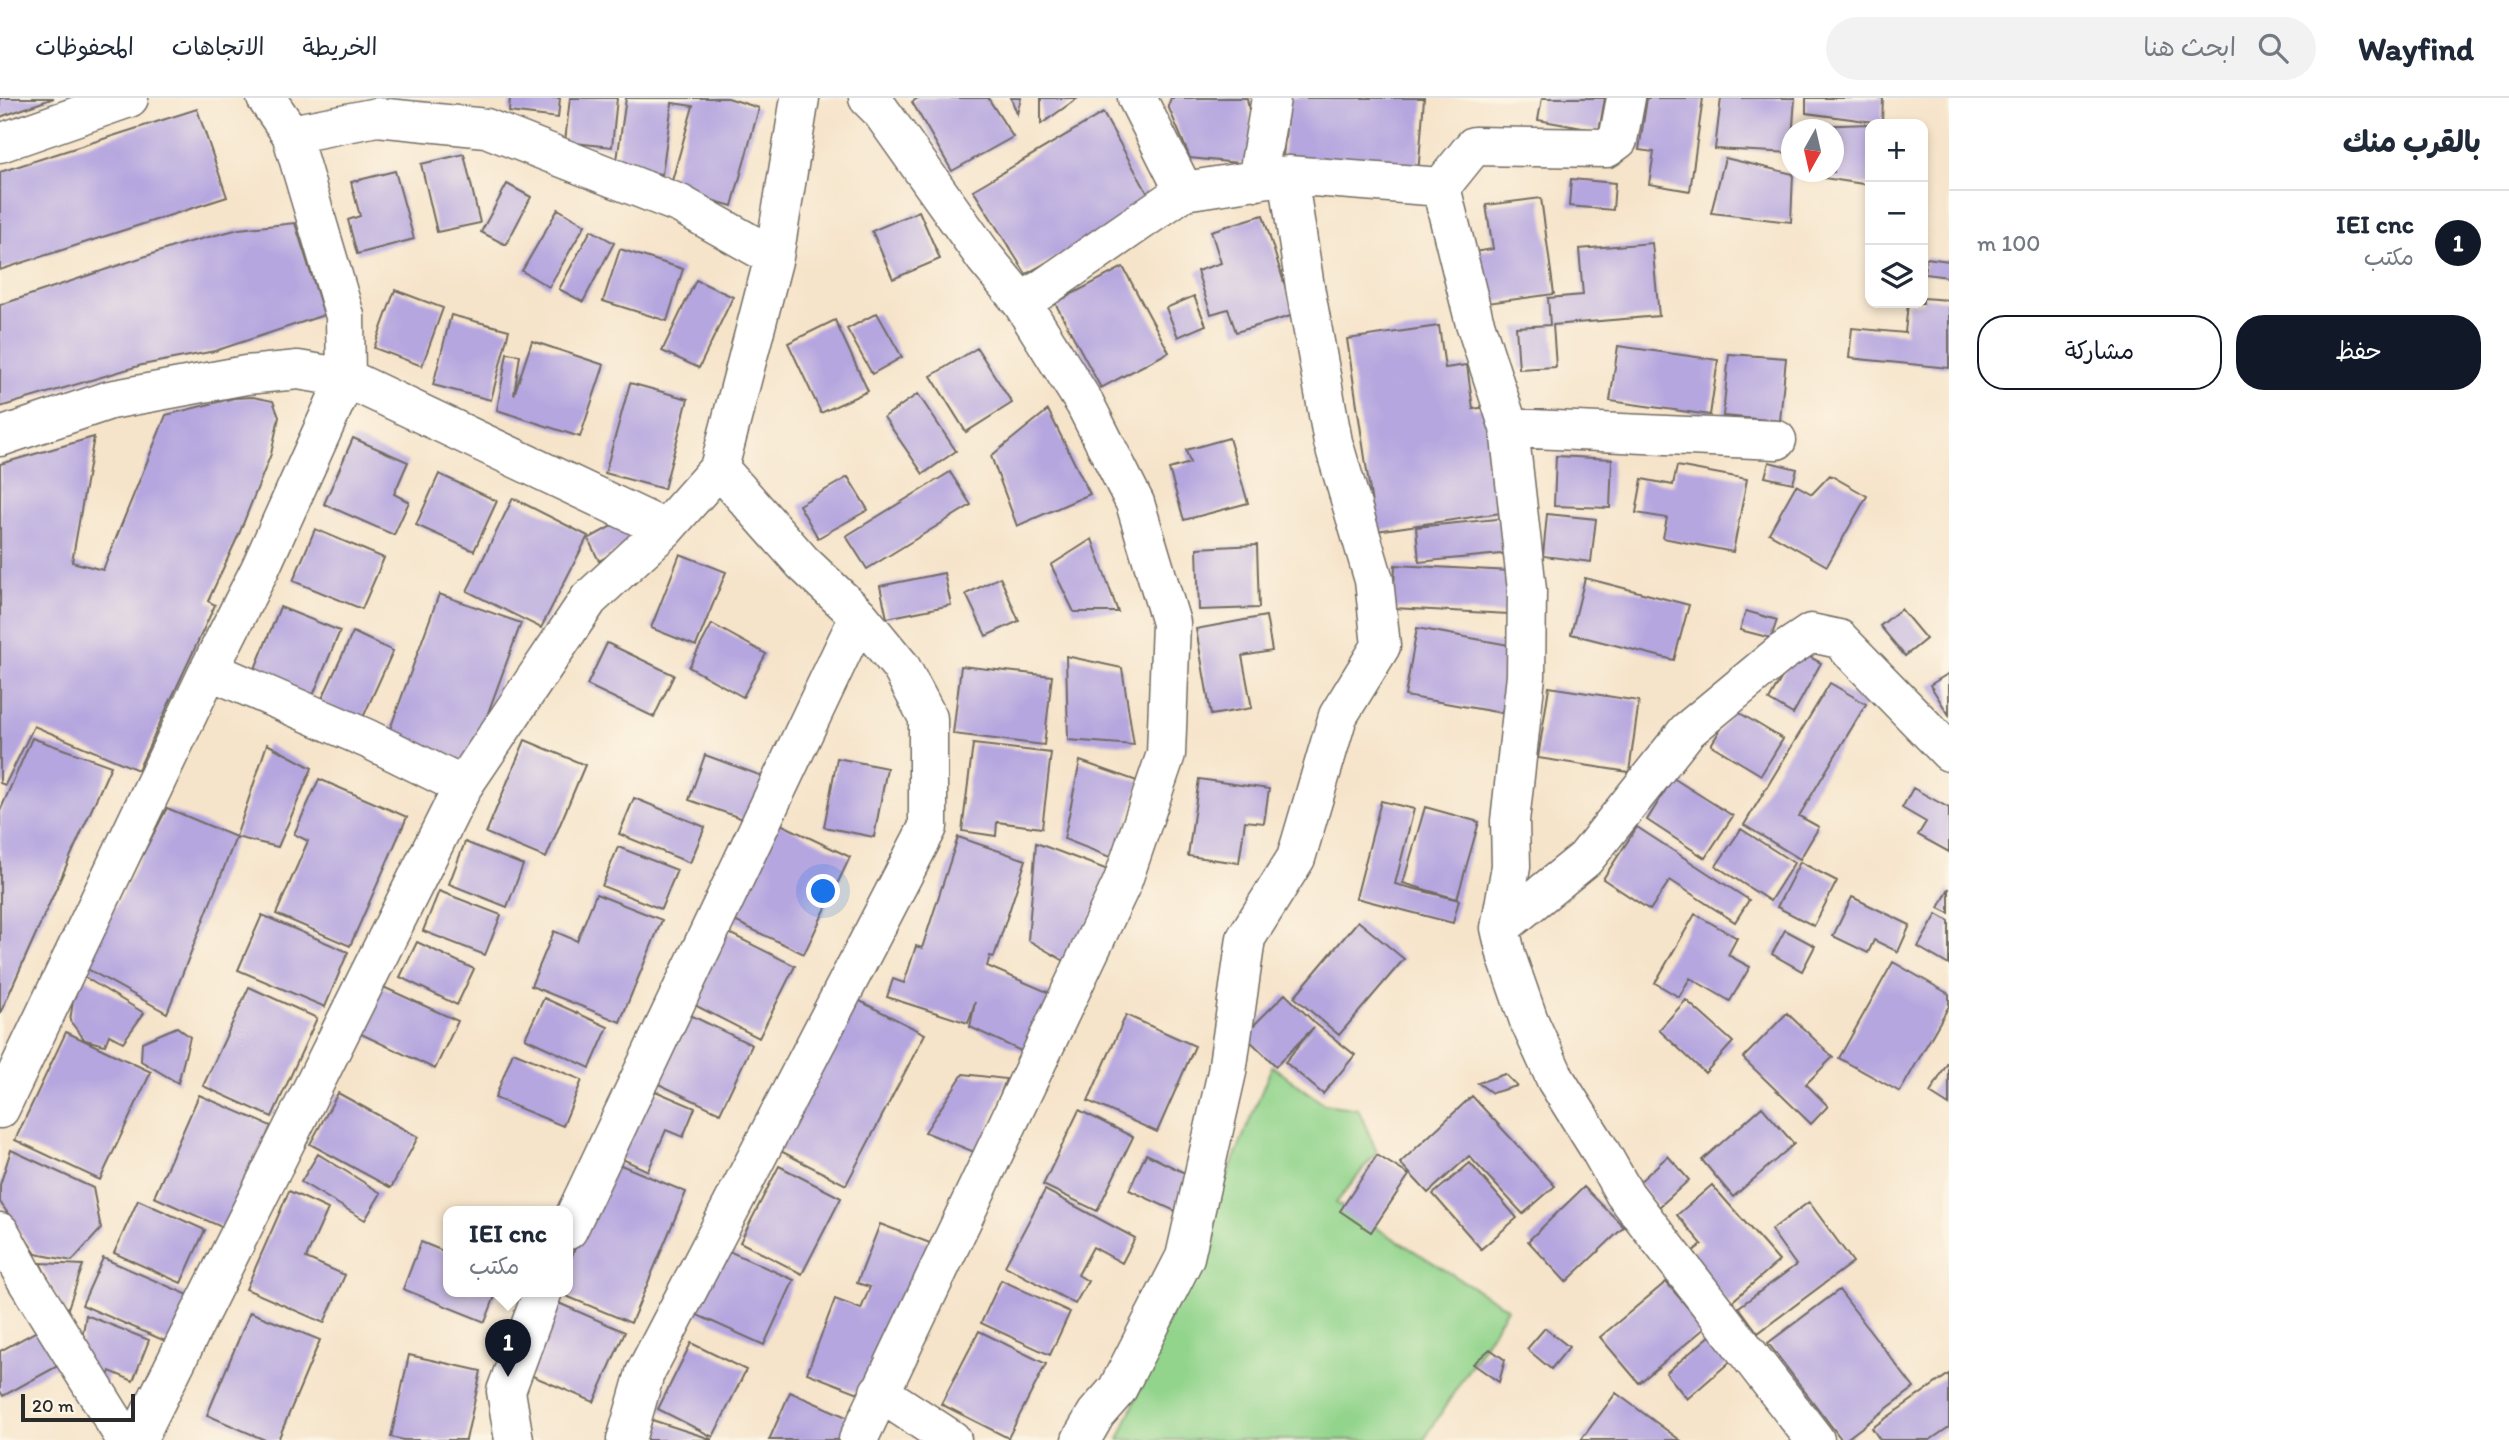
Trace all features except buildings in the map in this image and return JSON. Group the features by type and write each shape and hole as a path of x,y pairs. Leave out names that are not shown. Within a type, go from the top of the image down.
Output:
{"street":[{"path":"0,143 130,98"},
{"path":"0,1109 209,670 260,569 346,378 345,316 290,134 266,98"},
{"path":"137,1440 463,786 589,599 665,529 719,468 774,257 800,98"},
{"path":"858,1440 1122,883 1166,754 1171,623 1135,503 1084,404 1022,303 985,258 880,110 868,98"},
{"path":"1137,98 1185,191"},
{"path":"1055,1440 1088,1427 1117,1390 1185,1257 1227,1072 1246,938 1296,858 1338,716 1381,646 1374,580 1333,442 1305,287 1272,178 1271,98"},
{"path":"1441,187 1474,146 1606,148 1618,140 1626,98"},
{"path":"290,134 377,117 486,128 680,204 774,257"},
{"path":"1022,303 1185,191 1272,178 1441,187"},
{"path":"1441,187 1474,320 1509,428 1527,590 1526,676 1510,821 1511,866 1500,928 1507,958 1529,1021 1556,1080 1624,1193 1815,1440"},
{"path":"0,437 110,400 246,375 298,370 346,378 665,529"},
{"path":"1509,428 1777,440"},
{"path":"626,1440 645,1373 928,827 928,718 901,667 859,616 803,563 719,468"},
{"path":"573,1219 859,616"},
{"path":"1500,928 1585,859 1687,731 1781,653 1811,633 1839,639 1949,752"},
{"path":"209,670 368,739 463,786"},
{"path":"0,1232 13,1289 127,1440"},
{"path":"514,1440 506,1391 541,1297"},
{"path":"879,1392 952,1440"}],"green space":[{"path":"1272,1066 1324,1104 1358,1109 1377,1152 1336,1203 1507,1308 1424,1440 1119,1440"}],"place":[{"name":"IEI cnc","path":"508,1377"}]}
